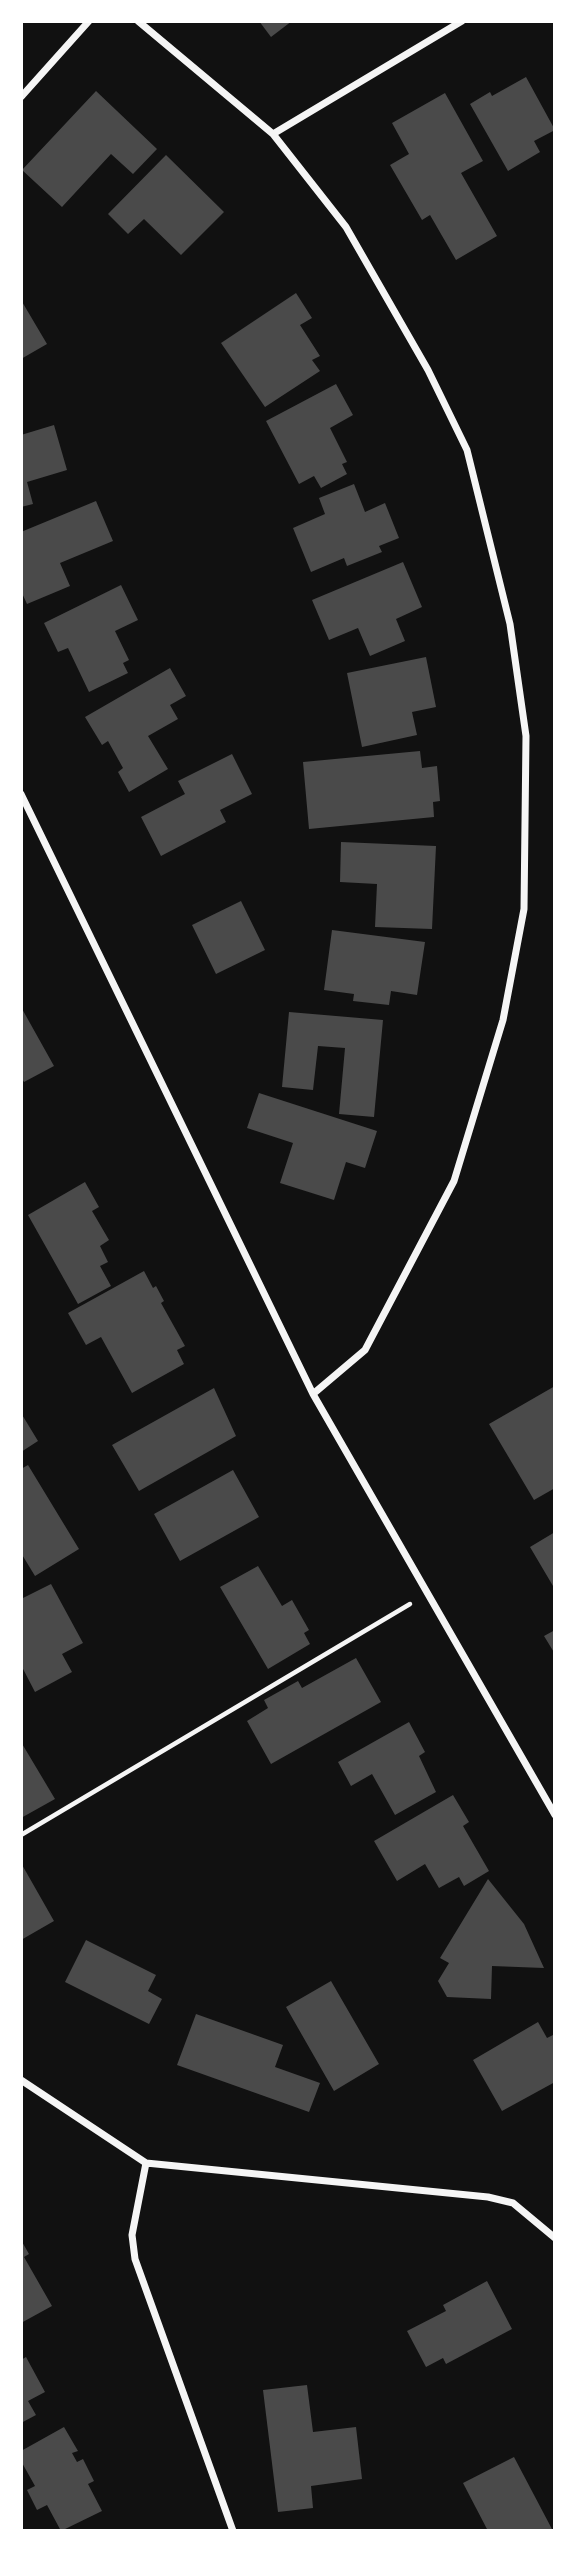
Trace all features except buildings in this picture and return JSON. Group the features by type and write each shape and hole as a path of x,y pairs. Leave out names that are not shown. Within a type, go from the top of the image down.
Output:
{"street":[{"path":"21,97 89,21"},
{"path":"138,21 273,134 346,227 428,370 467,450 510,624 526,736 524,909 503,1020 454,1181 365,1350 313,1394"},
{"path":"273,134 462,21"},
{"path":"21,794 313,1394 555,1815"},
{"path":"21,2080 146,2163 488,2197 513,2203 555,2238"},
{"path":"146,2163 132,2235 135,2259 233,2531"}],"path":[{"path":"21,1835 426,1594"}]}
